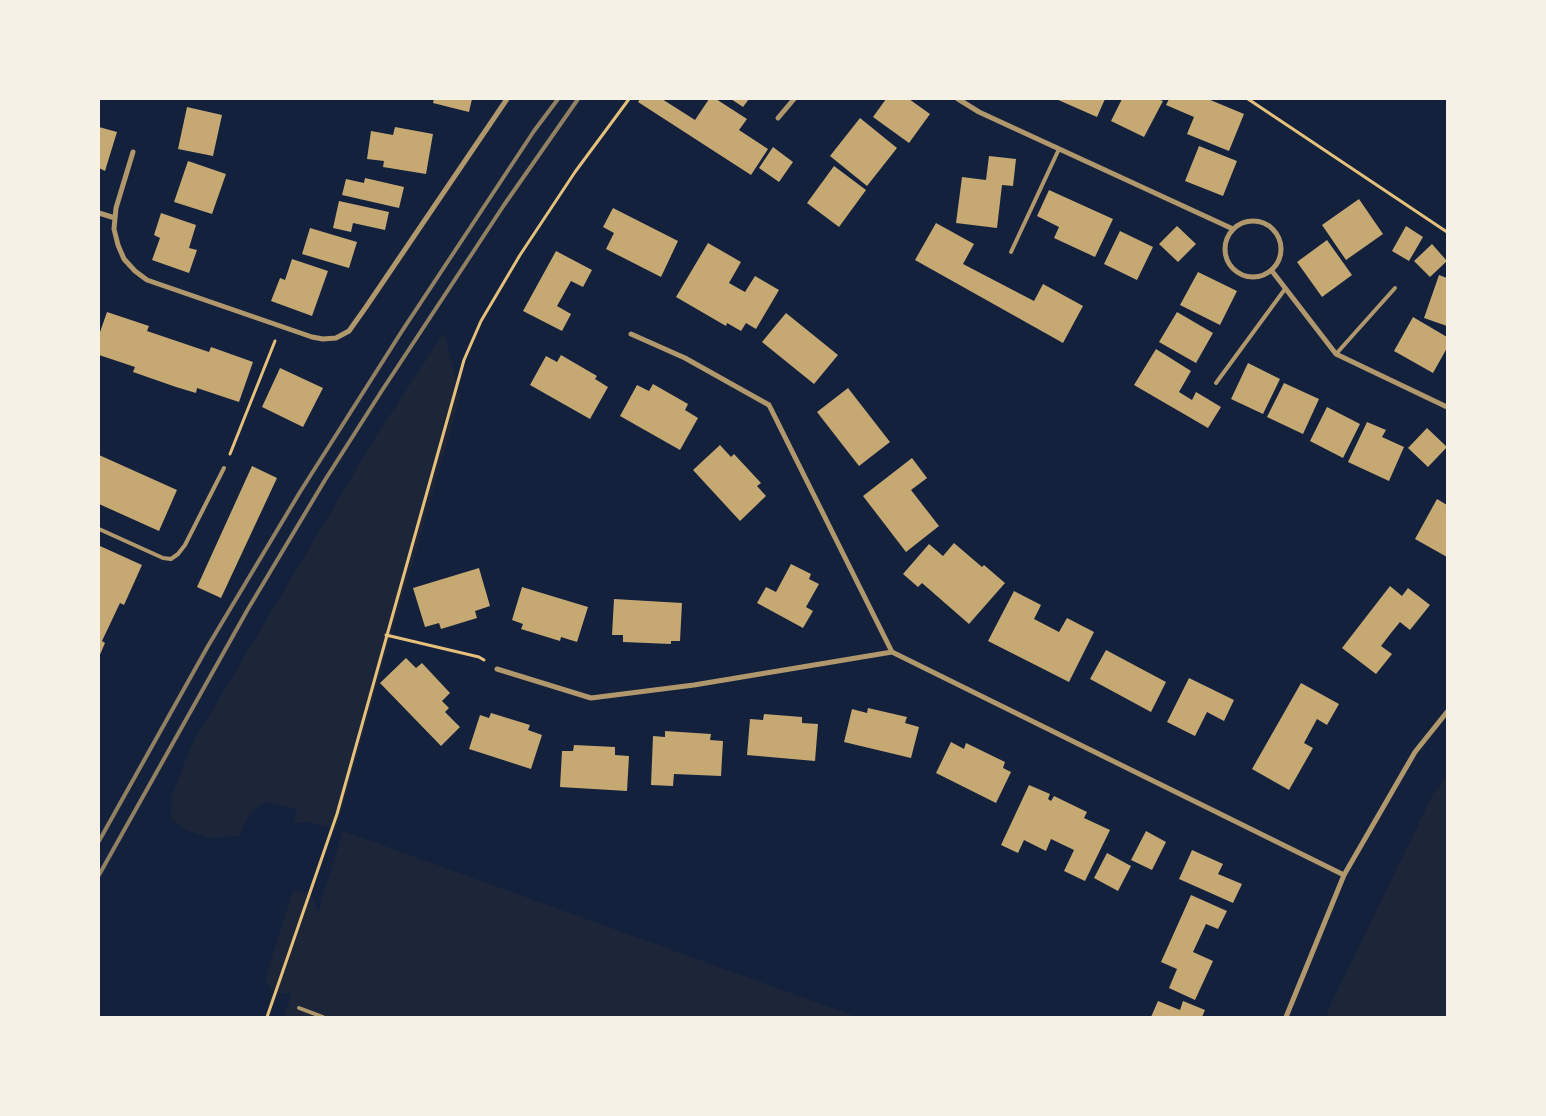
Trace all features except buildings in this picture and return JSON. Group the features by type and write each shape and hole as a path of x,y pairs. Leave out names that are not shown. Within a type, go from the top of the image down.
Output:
{"street":[{"path":"133,152 116,208 114,229 124,259 135,271 147,280 281,327 312,337 323,339 336,338 348,331 386,278 507,99"},
{"path":"778,118 794,99"},
{"path":"958,99 980,112 1233,229"},
{"path":"99,213 115,218"},
{"path":"1251,221 1261,222 1270,226 1277,233 1281,242 1282,252 1279,262 1272,271 1263,276 1253,278 1243,276 1234,271 1228,263 1225,253 1225,244 1233,229 1241,223 1251,221"},
{"path":"1272,271 1336,354 1447,407"},
{"path":"631,334 685,358 769,405 892,652"},
{"path":"497,669 591,698 694,685 892,652 1344,875"},
{"path":"1286,1017 1344,875 1415,752 1447,712"}],"lane":[{"path":"1011,252 1059,148"},
{"path":"1336,354 1395,288"},
{"path":"1216,383 1286,289"},
{"path":"99,529 163,558 171,559 185,545 224,468"},
{"path":"299,1008 323,1017"}],"path":[{"path":"266,1017 338,814 386,635 464,360 481,321 520,255 575,172 629,99"},
{"path":"1248,99 1447,232"},
{"path":"224,468 281,327"},
{"path":"386,635 479,658 497,669"}],"shaded area":[{"path":"444,333 460,397 336,829 309,822 294,823 297,809 266,802 251,811 239,836 208,838 185,829 171,819 172,796 191,746 376,436"},
{"path":"1447,775 1447,1017 1326,1017 1433,794"},
{"path":"343,831 857,1017 284,1017 292,993 275,993 265,980 293,890 310,893 318,912"}],"railway":[{"path":"99,841 208,646 300,492 402,331 534,131 558,99"},
{"path":"99,875 248,609 325,480 504,205 578,99"}]}
